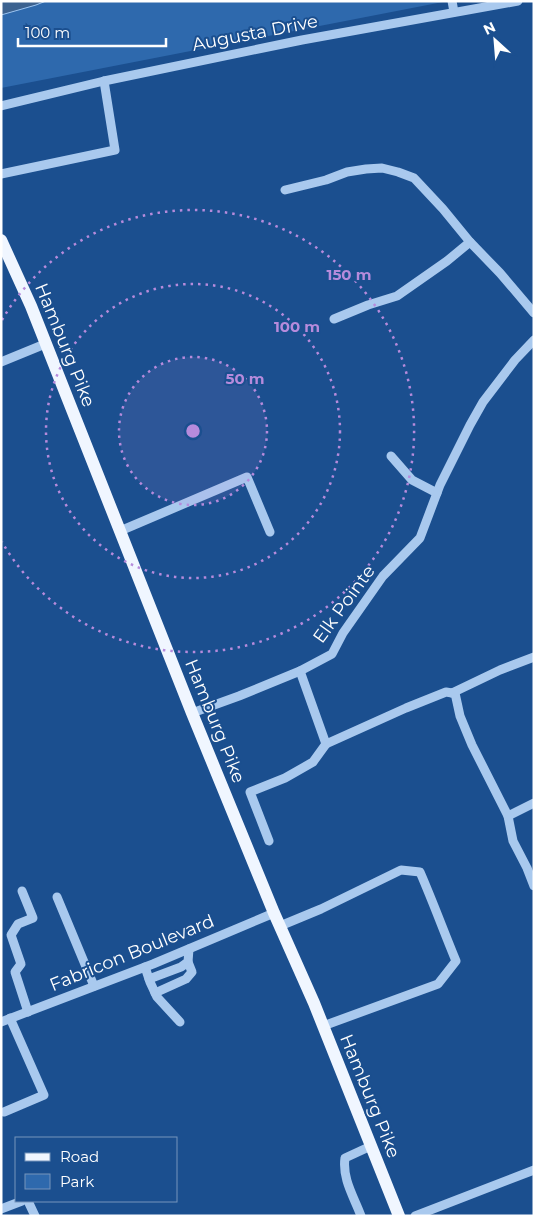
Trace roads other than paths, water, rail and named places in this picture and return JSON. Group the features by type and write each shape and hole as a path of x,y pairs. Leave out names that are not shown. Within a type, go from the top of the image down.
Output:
{"main road":[{"name":"Hamburg Pike","path":"1,240 31,306 192,713 274,913 323,1026 399,1216"}],"street":[{"path":"452,1 454,12"},
{"name":"Augusta Drive","path":"1,106 104,81 302,40 518,1"},
{"path":"1,174 115,150 104,81"},
{"path":"285,190 326,180 347,172 366,169 382,168 414,178 500,273 534,314"},
{"path":"334,319 397,296 447,261 470,242"},
{"name":"Elk Pointe","path":"192,713 300,671 332,654 347,626 383,576 420,538 437,493 483,402 515,360 534,340"},
{"path":"1,362 45,344"},
{"path":"391,456 412,480 437,493"},
{"path":"120,531 247,477 270,532"},
{"path":"269,841 250,792 285,778 313,762 326,744 406,708 446,692 452,692 534,657"},
{"path":"300,671 326,744"},
{"path":"452,692 456,694 460,716 472,745 508,816 513,841 534,886"},
{"path":"508,816 534,803"},
{"path":"280,926 321,909 401,870 420,872 456,961 438,984 323,1026"},
{"path":"22,892 33,918 18,924 11,935 21,964 15,972 28,1012"},
{"path":"56,897 94,986"},
{"name":"Fabricon Boulevard","path":"1,1022 145,967 274,913"},
{"path":"155,993 186,980 192,972 188,962 189,949"},
{"path":"149,979 181,967 188,962"},
{"path":"145,967 157,997 180,1022"},
{"path":"4,1112 44,1095 10,1018"},
{"path":"361,1216 345,1178 345,1158 371,1146"},
{"path":"415,1216 534,1170"},
{"path":"1,1209 19,1202"},
{"path":"28,1202 35,1216"}]}
